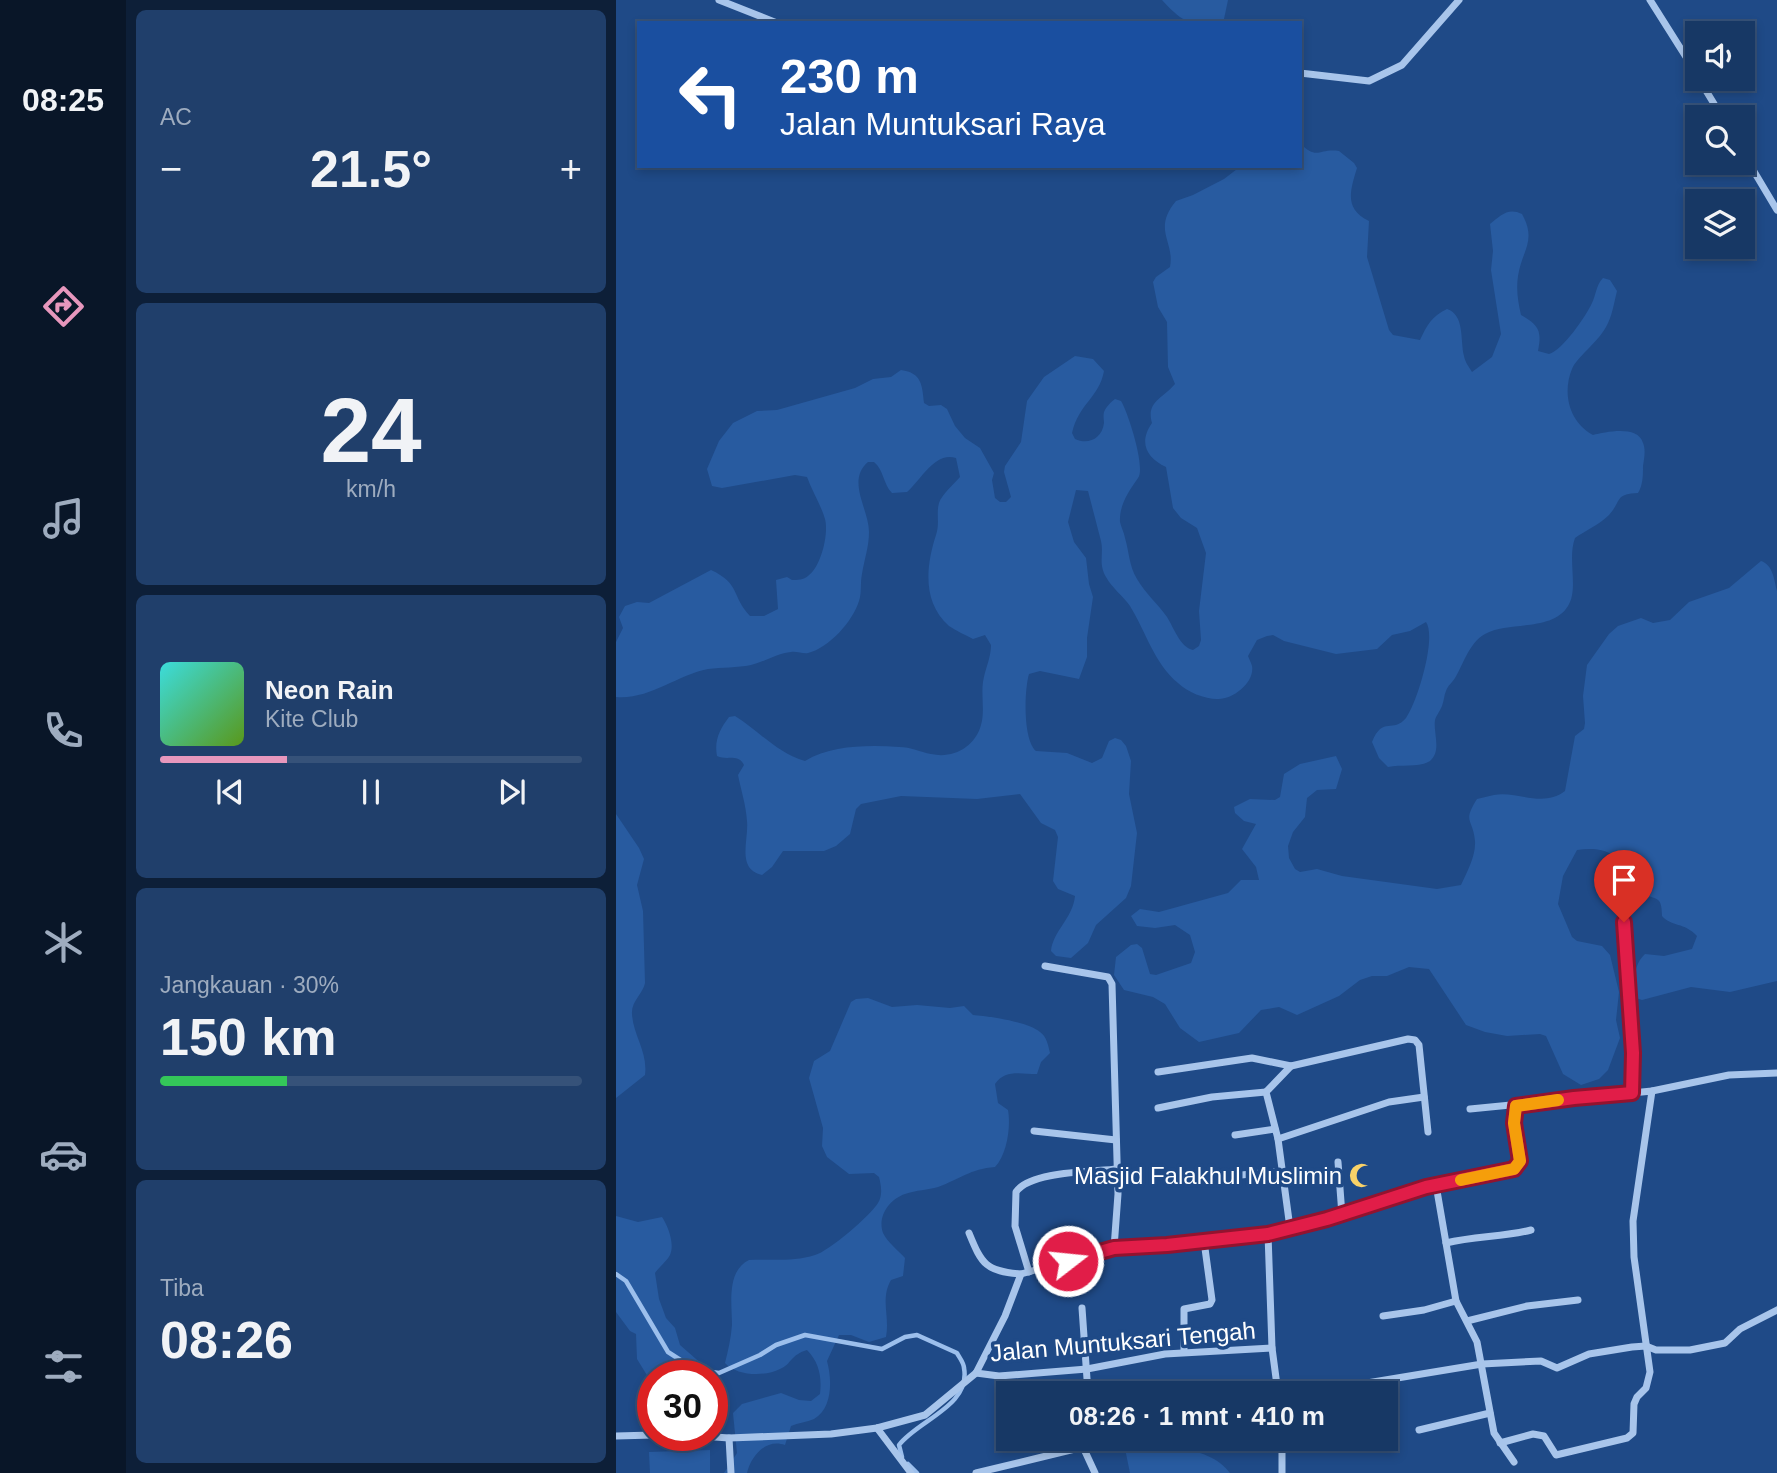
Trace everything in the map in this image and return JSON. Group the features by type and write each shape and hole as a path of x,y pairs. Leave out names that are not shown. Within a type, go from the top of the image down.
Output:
{"street":[{"path":"719,0 772,21"},
{"path":"1302,73 1369,81 1402,65 1459,0"},
{"path":"1650,0 1685,56"},
{"path":"1755,173 1777,210"},
{"path":"1622,896 1633,1053 1632,1093"},
{"path":"1045,967 1108,977 1112,984 1117,1169 1114,1248"},
{"path":"1158,1072 1252,1058 1291,1066 1408,1039 1415,1040 1419,1045 1428,1132"},
{"path":"1158,1108 1212,1097 1266,1091 1291,1066"},
{"path":"1470,1109 1652,1091 1729,1075 1777,1073"},
{"path":"1266,1091 1278,1139 1290,1228"},
{"path":"1500,1443 1533,1434 1544,1436 1556,1455 1627,1438 1633,1433 1634,1404 1646,1388 1649,1376 1634,1257 1633,1221 1652,1091"},
{"path":"1278,1139 1389,1102 1424,1097"},
{"path":"969,1233 984,1264 1001,1273 1025,1273 1114,1248 1268,1234 1342,1215 1436,1185 1514,1169 1520,1161 1514,1123 1516,1106"},
{"path":"1235,1135 1275,1129"},
{"path":"1034,1131 1116,1140"},
{"path":"1338,1162 1342,1215"},
{"path":"731,1473 729,1437 831,1434 877,1427 925,1415 976,1373 1025,1273 1015,1226 1018,1188 1043,1177 1117,1169"},
{"path":"1210,1178 1283,1171"},
{"path":"1436,1185 1456,1301 1477,1342 1494,1433 1514,1462"},
{"path":"1446,1242 1531,1230"},
{"path":"1268,1234 1272,1348 1277,1381"},
{"path":"1184,1352 1184,1308 1207,1304 1212,1300 1204,1241"},
{"path":"1467,1321 1527,1306 1578,1300"},
{"path":"1382,1316 1424,1310 1456,1301"},
{"path":"1082,1308 1088,1381"},
{"path":"1379,1381 1482,1364 1541,1361 1557,1368 1589,1354 1646,1346 1656,1350 1690,1350 1725,1343 1740,1329 1777,1310"},
{"name":"Jalan Muntuksari Tengah","path":"976,1373 999,1376 1087,1368 1184,1352 1272,1348"},
{"path":"1419,1430 1490,1413"},
{"path":"877,1427 911,1473"},
{"path":"616,1436 637,1435"},
{"path":"976,1473 1067,1451"},
{"path":"1085,1451 1095,1473"},
{"path":"1282,1451 1282,1473"}],"shaded area":[{"path":"1162,0 1228,0 1224,19 1187,21"},
{"path":"1302,145 1315,153 1339,151 1357,168 1352,184 1352,205 1369,221 1367,257 1389,330 1393,335 1420,340 1437,315 1447,309 1453,312 1459,322 1465,358 1472,372 1492,357 1501,334 1491,270 1493,251 1490,224 1504,213 1512,211 1522,214 1528,231 1517,286 1521,315 1538,329 1538,351 1549,354 1567,340 1589,309 1603,278 1610,280 1617,291 1611,314 1606,327 1572,369 1568,397 1578,423 1593,435 1621,431 1640,437 1645,452 1642,480 1638,493 1619,499 1605,518 1575,538 1572,555 1573,591 1568,606 1552,620 1495,630 1479,638 1445,693 1435,720 1434,757 1421,764 1388,767 1379,758 1372,742 1380,729 1401,723 1410,710 1420,685 1427,655 1429,630 1426,622 1410,631 1392,635 1377,649 1336,654 1284,641 1273,635 1267,636 1257,640 1248,656 1252,672 1242,689 1223,699 1196,694 1182,686 1163,666 1130,606 1106,577 1102,567 1101,541 1088,491 1076,490 1068,522 1074,542 1086,558 1093,597 1087,657 1079,679 1040,671 1029,674 1026,692 1027,726 1036,751 1067,753 1092,763 1102,758 1109,741 1115,738 1126,746 1131,761 1129,794 1137,833 1131,886 1126,898 1096,925 1088,943 1071,958 1056,956 1051,951 1055,937 1071,911 1075,896 1058,889 1053,881 1058,837 1055,830 1041,823 1020,794 977,799 901,796 861,804 856,809 850,834 836,846 824,851 783,851 772,867 762,875 754,872 746,860 746,815 738,775 744,765 739,759 717,756 718,735 729,717 735,716 777,747 805,761 838,749 863,746 903,747 939,755 955,753 974,740 981,725 983,682 991,645 985,635 973,639 949,626 940,616 930,595 930,559 937,531 938,507 943,496 960,477 956,458 948,457 935,463 907,492 892,493 877,465 868,462 859,478 860,495 869,532 860,598 851,617 832,640 808,653 786,653 751,665 708,669 640,695 616,697 616,642 623,628 619,617 625,606 637,602 649,603 711,570 732,585 750,616 764,616 778,609 776,580 787,577 792,580 805,578 813,572 820,558 826,525 807,477 795,475 722,488 712,486 707,469 719,441 733,423 757,411 777,410 855,388 873,379 891,377 901,370 913,374 920,381 924,403 929,406 941,405 947,409 955,426 965,438 980,448 994,473 992,480 995,498 1006,502 1011,497 1004,472 1005,466 1021,442 1027,401 1044,377 1075,356 1093,359 1104,371 1094,395 1079,414 1072,433 1075,439 1080,441 1094,439 1103,429 1106,408 1115,399 1121,401 1132,428 1140,463 1138,478 1125,498 1120,516 1131,564 1140,584 1167,617 1181,641 1193,650 1199,646 1201,640 1199,611 1206,553 1197,528 1181,518 1173,508 1166,467 1154,459 1145,443 1152,423 1153,405 1175,384 1168,367 1167,322 1158,307 1153,282 1170,267 1171,258 1165,228 1169,211 1176,201 1224,179 1238,168 1302,168"},
{"path":"1761,561 1771,569 1777,591 1777,981 1730,992 1691,987 1642,1000 1636,998 1635,974 1641,958 1645,954 1664,956 1692,949 1697,936 1662,916 1659,900 1635,887 1614,856 1604,851 1588,849 1577,850 1563,876 1558,904 1572,937 1577,941 1602,946 1610,955 1619,992 1616,1020 1620,1038 1608,1070 1599,1079 1581,1085 1563,1074 1546,1036 1507,1036 1466,1025 1429,969 1409,967 1387,976 1372,976 1360,980 1339,996 1297,1015 1279,1007 1261,1010 1239,1033 1199,1042 1180,1028 1165,1004 1153,997 1124,990 1114,975 1116,957 1131,945 1137,944 1142,948 1150,974 1156,975 1191,963 1195,952 1190,935 1175,925 1155,928 1137,926 1131,916 1140,909 1159,912 1228,893 1241,880 1259,880 1256,867 1242,849 1256,824 1244,821 1235,813 1234,807 1250,799 1275,800 1280,797 1284,774 1300,764 1336,756 1342,769 1336,789 1317,790 1307,798 1305,817 1293,832 1288,846 1289,858 1295,869 1300,872 1317,869 1342,876 1437,889 1461,885 1474,852 1474,834 1469,817 1477,799 1503,794 1539,799 1557,796 1565,791 1575,736 1584,729 1583,696 1587,665 1609,634 1618,626 1641,618 1653,623 1670,620 1689,602 1729,588"},
{"path":"616,814 644,859 637,885 643,911 645,983 633,1005 632,1014 645,1075 616,1098"},
{"path":"868,998 892,1007 964,1006 973,1015 1008,1020 1035,1028 1047,1041 1050,1053 1041,1062 1037,1074 1008,1074 995,1084 998,1103 1008,1110 1009,1124 1005,1148 995,1167 972,1172 938,1187 905,1194 894,1200 886,1209 882,1220 883,1233 905,1258 903,1276 891,1280 886,1294 886,1337 869,1342 851,1335 839,1335 827,1361 830,1393 820,1414 814,1419 791,1426 785,1445 772,1444 760,1450 747,1473 724,1473 737,1453 733,1413 742,1404 781,1393 799,1400 811,1401 820,1394 821,1388 817,1365 807,1350 797,1354 784,1367 774,1372 743,1373 728,1365 728,1360 726,1360 732,1325 731,1299 737,1272 749,1260 799,1259 821,1252 858,1224 874,1209 881,1197 879,1177 874,1173 849,1174 827,1157 822,1146 823,1128 809,1078 814,1061 830,1051 851,1002"},
{"path":"616,1216 638,1222 662,1217 672,1246 670,1255 655,1273 659,1299 666,1318 675,1328 680,1345 697,1360 638,1360 636,1334 630,1331 616,1312"},
{"path":"710,1451 710,1473 650,1473 649,1452"},
{"path":"1125,1451 1194,1451 1215,1460 1230,1473 1130,1473"}],"waterway":[{"path":"616,1274 626,1281 668,1352 696,1370 719,1373 776,1345 805,1335 882,1349 905,1337 917,1335 957,1353 964,1368 964,1381 959,1393 952,1402 899,1445 902,1457"},
{"path":"908,1464 917,1473"}],"slow traffic":[{"path":"1461,1180 1518,1166 1520,1161 1514,1123 1516,1106 1558,1100"}],"place":[{"name":"Masjid Falakhul Muslimin","path":"1362,1176"}],"route":[{"path":"1068,1261 1114,1248 1268,1234 1378,1204 1426,1187 1514,1169 1520,1161 1514,1123 1516,1106 1632,1093 1633,1053 1624,922"}]}
